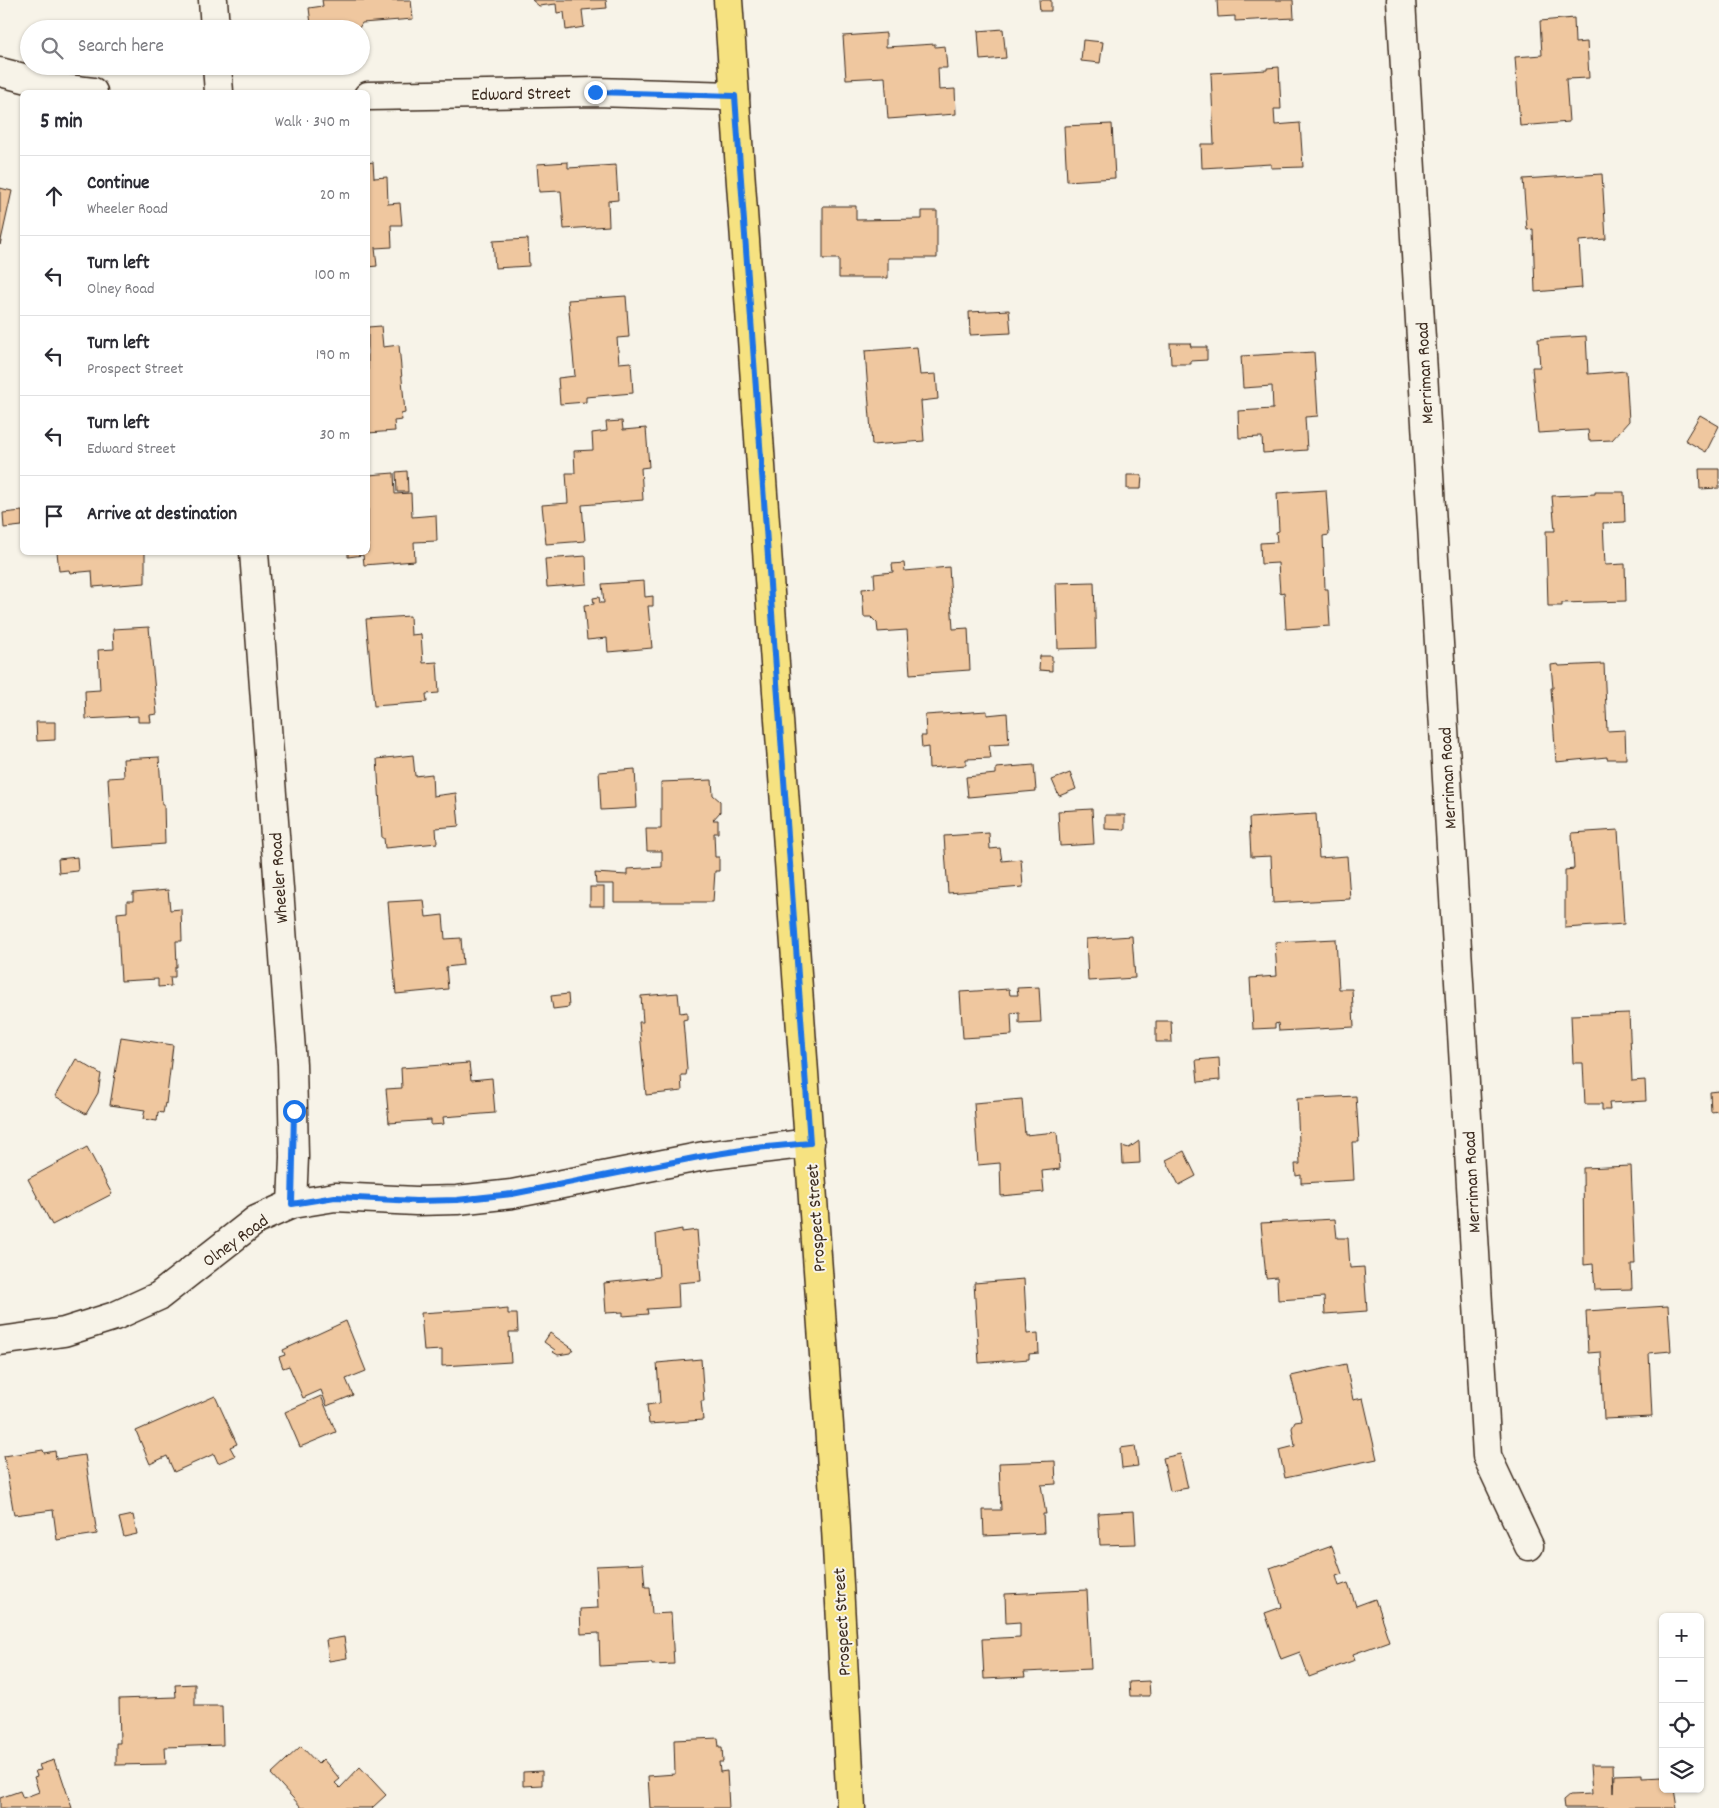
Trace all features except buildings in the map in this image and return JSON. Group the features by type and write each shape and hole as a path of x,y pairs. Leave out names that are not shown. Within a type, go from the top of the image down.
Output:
{"main road":[{"name":"Prospect Street","path":"728,0 835,1510 851,1808"}],"street":[{"path":"213,0 214,20"},
{"name":"Merriman Road","path":"1401,0 1487,1456 1530,1546"},
{"path":"0,72 76,90"},
{"path":"218,75 219,90"},
{"name":"Edward Street","path":"370,96 595,92 735,96"},
{"name":"Wheeler Road","path":"254,555 292,1064 294,1148 292,1204"},
{"name":"Olney Road","path":"0,1341 64,1332 115,1316 159,1296 256,1220 292,1204 335,1197 441,1200 512,1194 704,1156 755,1148 810,1143"}],"route":[{"path":"294,1111 292,1204 335,1197 416,1201 457,1200 512,1194 704,1156 755,1148 810,1143 735,96 595,92"}]}
